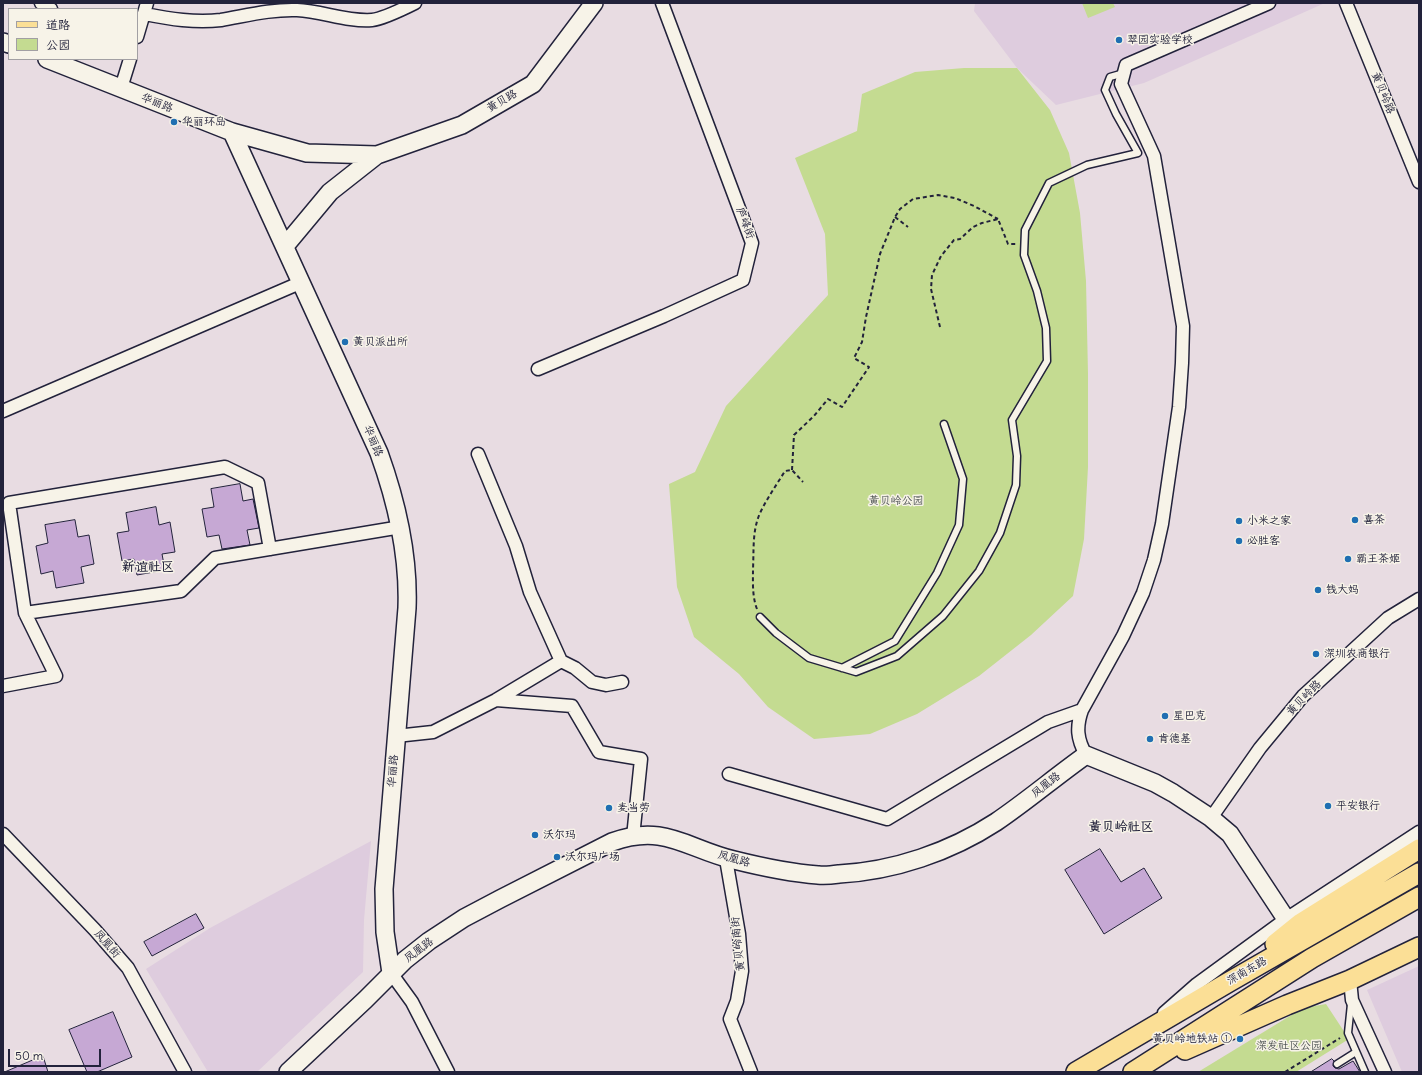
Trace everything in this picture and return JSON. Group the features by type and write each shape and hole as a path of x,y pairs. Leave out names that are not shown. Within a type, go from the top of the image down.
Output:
{"main road":[{"path":"1229,982 1288,923 1419,849"},
{"name":"深南东路","path":"1076,1072 1419,872"},
{"name":"深南东路","path":"1134,1072 1312,958 1419,897"},
{"path":"1134,1072 1287,1005 1350,980 1419,947"}],"street":[{"path":"138,34 146,8 167,18 189,21 219,20 276,11 297,10 363,20 374,20 415,3"},
{"name":"黄贝路","path":"285,246 330,192 377,155 462,124 533,84 594,3"},
{"name":"庐峰街","path":"538,369 664,316 743,280 752,243 662,3"},
{"path":"1269,3 1126,65 1121,84 1154,156 1183,326 1182,363 1179,407 1162,524 1154,560 1143,593 1123,636 1082,710 1078,720 1078,731 1080,744 1086,755 1155,783 1180,797 1211,818 1230,834 1288,923"},
{"name":"黄贝岭路","path":"1346,3 1419,182"},
{"name":"华丽路","path":"50,60 232,132 379,453 392,492 401,527 408,586 384,888 385,932 391,973"},
{"path":"121,88 130,60"},
{"name":"黄贝路","path":"232,132 307,153 377,155"},
{"path":"3,411 302,282"},
{"path":"478,454 516,546 530,592 561,661 575,668 592,682 606,685 622,682"},
{"path":"3,686 56,676 25,613 9,503 225,468 258,483 270,549"},
{"path":"25,613 181,591 215,558 401,527"},
{"name":"黄贝岭路","path":"1211,818 1260,748 1303,696 1388,618 1419,599"},
{"path":"396,736 433,732 496,700 561,661"},
{"path":"496,700 572,706 599,752 642,760 633,837"},
{"path":"729,774 887,819 1048,722 1082,710"},
{"name":"凤凰路","path":"288,1072 365,1000 391,973 414,953 464,918 600,847 622,839 633,837 668,837 726,858 776,870 819,875 853,873 888,867 932,854 968,839 1018,806 1086,755"},
{"path":"1141,1033 1196,984 1288,923 1419,832"},
{"name":"凤凰街","path":"3,834 95,930 128,968 185,1072"},
{"name":"黄贝岭南街","path":"726,858 739,934 742,971 737,1001 730,1019 751,1072"},
{"path":"391,973 412,1002 448,1072"},
{"path":"1350,980 1352,1000 1385,1072"}],"lane":[{"path":"760,617 776,633 809,658 856,672 897,656 943,616 979,570 1000,533 1016,485 1017,456 1012,420 1047,360 1046,328 1037,291 1024,255 1025,230 1050,183 1088,165 1138,153 1116,114 1106,90 1110,76 1124,73"},
{"path":"842,668 895,641 937,573 959,525 963,479 944,424"},
{"path":"1352,1000 1348,1033 1365,1072"},
{"path":"1337,1064 1356,1052"}],"path":[{"path":"803,482 792,470 794,435 814,416 828,399 842,407 869,367 854,358 862,342 880,254 895,217 900,209 913,199 938,195 955,198 998,219 1008,244 1025,243"},
{"path":"895,217 908,227"},
{"path":"940,327 932,290 932,275 940,256 954,240 960,238 982,222 998,219"},
{"path":"760,617 755,604 753,585 753,546 755,530 761,512 785,471 792,470"},
{"path":"1285,1072 1348,1033"}],"shaded area":[{"name":"翠园实验学校","path":"975,3 1325,3 1144,83 1056,105 1017,68 974,11"},
{"path":"371,841 364,920 363,972 257,1072 208,1072 146,969 210,928"},
{"path":"1419,966 1419,1072 1402,1072 1367,990"}],"green space":[{"path":"1082,3 1113,3 1115,7 1088,18"},
{"name":"黄贝岭公园","path":"964,68 1017,68 1050,110 1069,153 1080,213 1086,281 1088,374 1088,467 1084,539 1073,596 1031,635 979,676 917,714 870,734 814,739 768,707 739,674 694,637 677,587 669,484 695,472 726,406 828,295 825,234 795,158 857,131 862,94 915,72"},
{"name":"深发社区公园","path":"1326,1004 1349,1039 1296,1072 1198,1072 1303,1008"}],"building":[{"path":"240,484 243,501 253,499 259,528 247,530 250,545 222,549 219,535 207,537 202,509 214,507 211,489"},
{"path":"156,507 159,525 170,522 175,552 162,554 165,570 137,575 134,559 122,561 117,533 129,531 126,513"},
{"path":"75,520 78,537 89,535 94,564 81,567 84,583 56,588 53,571 41,574 36,546 48,543 45,525"},
{"path":"1100,849 1121,882 1144,868 1162,898 1104,934 1065,870"},
{"path":"196,914 204,928 152,956 144,942"},
{"path":"113,1012 132,1057 97,1072 87,1072 69,1030"},
{"path":"43,1056 48,1072 5,1072"},
{"path":"1332,1059 1334,1061 1333,1066 1339,1069 1353,1061 1360,1072 1311,1072"}],"place":[{"name":"翠园实验学校","path":"1119,40"},
{"name":"华丽环岛","path":"174,122"},
{"name":"黄贝派出所","path":"345,342"},
{"name":"喜茶","path":"1355,520"},
{"name":"小米之家","path":"1239,521"},
{"name":"必胜客","path":"1239,541"},
{"name":"霸王茶姬","path":"1348,559"},
{"name":"钱大妈","path":"1318,590"},
{"name":"深圳农商银行","path":"1316,654"},
{"name":"星巴克","path":"1165,716"},
{"name":"肯德基","path":"1150,739"},
{"name":"平安银行","path":"1328,806"},
{"name":"麦当劳","path":"609,808"},
{"name":"沃尔玛","path":"535,835"},
{"name":"沃尔玛广场","path":"557,857"},
{"name":"黄贝岭地铁站 ①","path":"1240,1039"}],"district":[{"name":"新谊社区","path":"148,567"},
{"name":"黄贝岭社区","path":"1121,827"}]}
